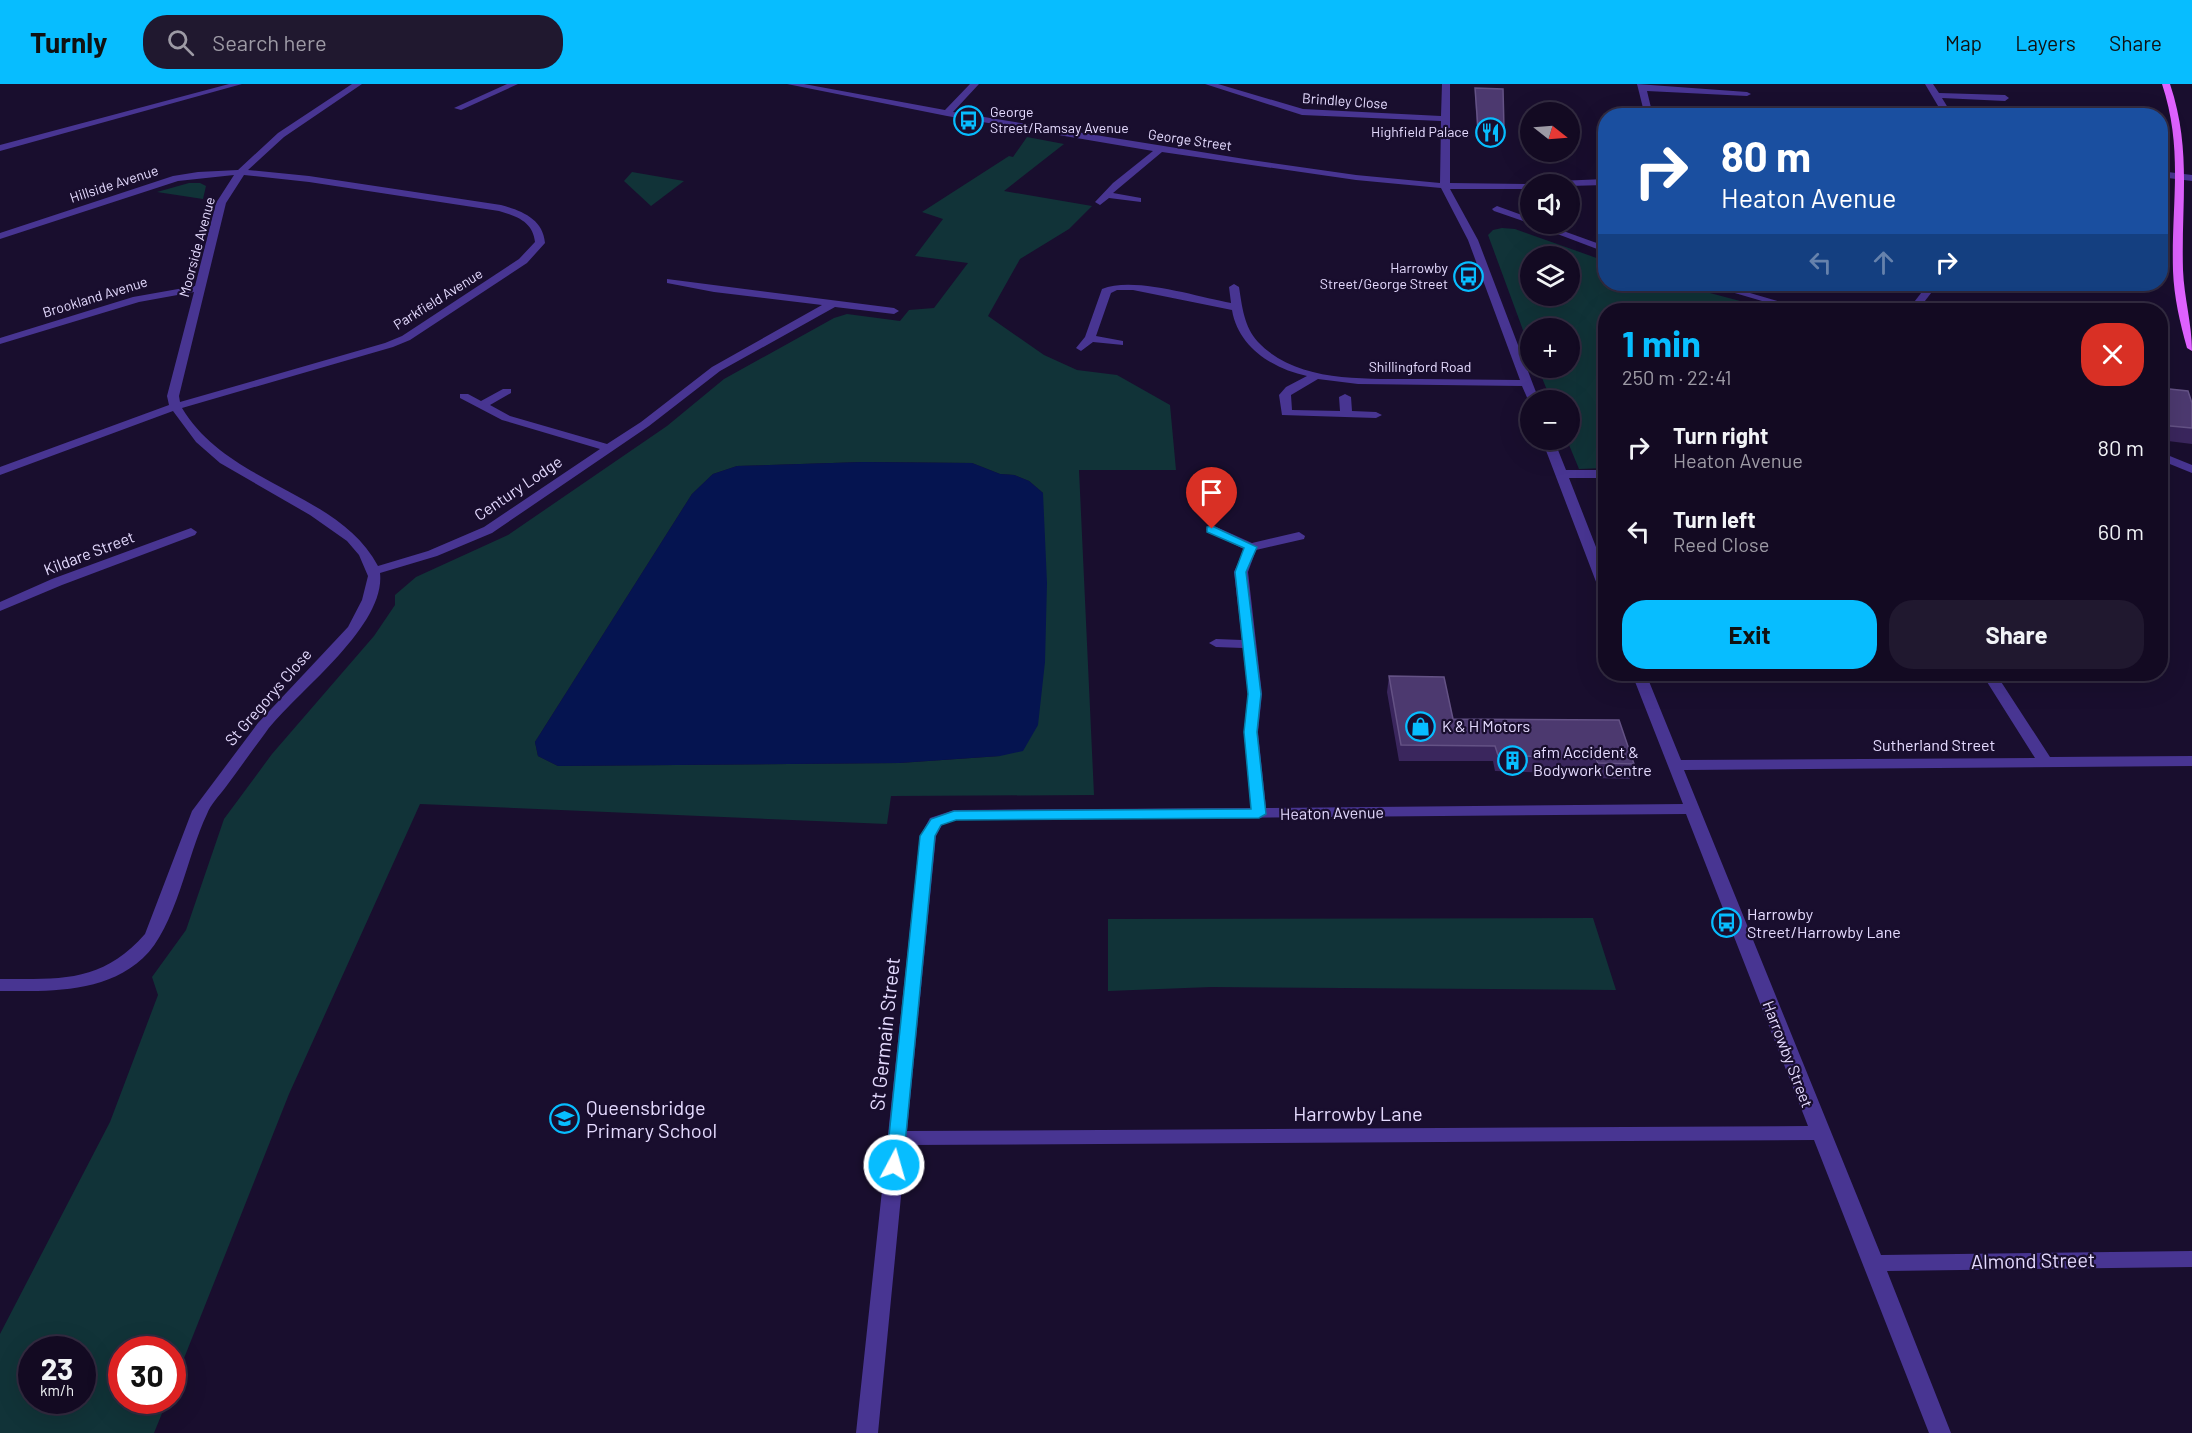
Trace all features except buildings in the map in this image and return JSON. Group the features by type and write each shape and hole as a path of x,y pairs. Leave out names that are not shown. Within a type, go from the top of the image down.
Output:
{"main road":[{"path":"2166,84 2188,178 2178,269 2180,297 2192,348"}],"street":[{"path":"0,148 238,84"},
{"name":"Moorside Avenue","path":"174,407 175,384 221,203 228,188 240,171 287,132 358,84"},
{"path":"458,108 514,84"},
{"name":"George Street","path":"791,84 1058,134 1159,150 1404,184 1479,189 1520,187"},
{"path":"947,113 975,84"},
{"name":"Brindley Close","path":"1209,84 1302,112 1446,119"},
{"path":"1446,84 1445,188 1473,240 1529,390"},
{"path":"1929,84 1944,108"},
{"path":"1647,108 1641,86 1747,94"},
{"path":"1936,95 2005,98"},
{"path":"1138,200 1103,199 1159,150"},
{"name":"Hillside Avenue","path":"0,236 176,178 204,173 240,171"},
{"name":"Parkfield Avenue","path":"0,471 174,407 389,345 406,338 523,261 540,243 540,234 529,219 501,208 289,176 240,171"},
{"path":"2168,175 2188,178"},
{"path":"1580,183 1598,182"},
{"path":"1497,209 1520,217"},
{"path":"1495,220 1511,214"},
{"path":"1564,234 1598,246"},
{"path":"671,281 714,289 894,311"},
{"path":"1080,348 1089,338 1106,291 1116,287 1133,288 1234,307"},
{"name":"Shillingford Road","path":"1234,287 1234,307 1249,339 1278,363 1314,377 1362,382 1526,383"},
{"name":"Brookland Avenue","path":"0,341 137,298 200,288"},
{"path":"697,301 714,289"},
{"path":"1734,291 1778,303"},
{"path":"1918,303 1928,291"},
{"name":"Century Lodge","path":"374,571 406,563 464,542 488,530 645,424 716,369 832,304"},
{"path":"1089,338 1119,343"},
{"path":"1314,377 1290,389 1285,395 1286,413 1376,415"},
{"path":"482,405 507,391"},
{"name":"Century Lodge","path":"464,396 506,418 608,448"},
{"path":"1345,397 1346,414"},
{"path":"174,407 193,431 216,454 239,471 284,494 344,532 366,554 374,571"},
{"path":"1552,450 1598,569"},
{"path":"2168,459 2192,469"},
{"path":"1561,474 1598,474"},
{"path":"1212,529 1251,547 1299,536"},
{"name":"Kildare Street","path":"0,607 57,582 191,532"},
{"path":"1251,547 1240,572 1255,694 1251,732 1259,814"},
{"name":"St Gregorys Close","path":"0,985 83,983 105,975 142,951 153,936 200,811 263,726 354,629 372,593 374,571"},
{"path":"1216,644 1248,644"},
{"name":"Harrowby Street","path":"1642,681 1940,1433"},
{"path":"1993,681 2045,762"},
{"name":"Sutherland Street","path":"1676,765 2192,761"},
{"name":"Heaton Avenue","path":"936,822 954,815 1693,809"},
{"name":"St Germain Street","path":"867,1433 928,836 936,822"},
{"name":"Harrowby Lane","path":"897,1138 1820,1133"},
{"name":"Almond Street","path":"1874,1263 2190,1263"}],"green space":[{"path":"1027,137 1064,144 1004,191 1092,206 1069,229 1020,259 988,316 1044,355 1077,370 1117,375 1170,405 1176,470 1079,470 1094,795 891,796 887,824 420,804 289,1094 186,1353 186,1336 108,1336 108,1414 162,1414 154,1433 0,1433 0,1334 110,1122 158,995 152,977 186,930 224,819 272,754 374,636 395,605 395,595 416,577 508,535 667,426 724,379 834,318 847,314 900,321 909,310 934,308 968,263 915,256 943,219 922,212 1009,156 1013,157","holes":["863,462 972,463 1000,474 1014,475 1029,481 1043,493 1000,756 899,763 558,766 538,756 535,742 692,494 713,474 737,466"]},
{"path":"632,172 684,181 651,206 624,181"},
{"path":"189,183 200,183 206,186 203,199 157,192"},
{"path":"1515,229 1520,231 1520,234 1529,234 1563,246 1520,246 1520,306 1580,306 1580,252 1598,259 1598,291 1702,291 1748,303 1598,303 1598,468 1579,469 1571,450 1580,450 1580,390 1547,390 1542,378 1580,378 1580,318 1520,318 1520,322 1488,235 1493,230"},
{"path":"1593,918 1616,990 1211,987 1108,991 1108,919"}],"shaded area":[{"path":"863,462 972,463 1000,474 1014,475 1029,481 1043,493 1047,583 1045,662 1038,725 1023,751 1000,756 899,763 558,766 538,756 535,742 692,494 713,474 737,466"}],"place":[{"name":"George Street/Ramsay Avenue","path":"969,120"},
{"name":"Highfield Palace","path":"1490,132"},
{"name":"Harrowby Street/George Street","path":"1469,276"},
{"name":"K & H Motors","path":"1421,726"},
{"name":"afm Accident & Bodywork Centre","path":"1512,761"},
{"name":"Harrowby Street/Harrowby Lane","path":"1726,923"},
{"name":"Queensbridge Primary School","path":"565,1119"}],"route":[{"path":"894,1165 928,836 936,822 954,815 1259,814 1251,732 1255,694 1240,572 1251,547 1212,529"}]}
